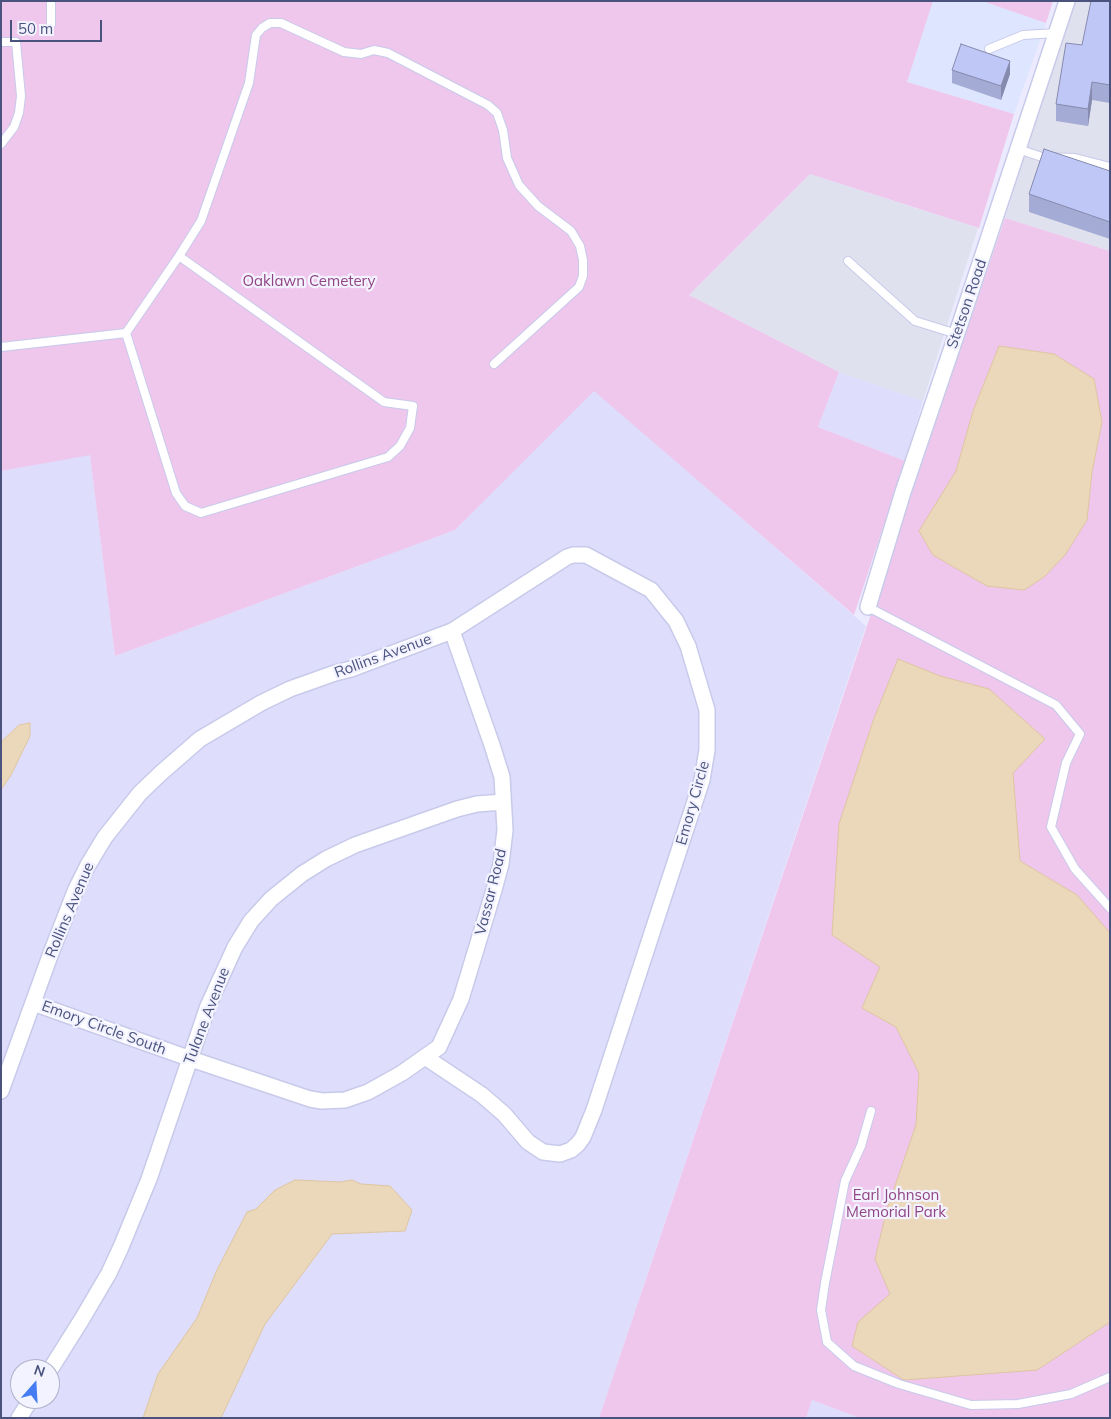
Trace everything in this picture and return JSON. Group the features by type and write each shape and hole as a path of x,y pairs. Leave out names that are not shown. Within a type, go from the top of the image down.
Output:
{"street":[{"name":"Stetson Road","path":"868,607 903,492 1067,1"},
{"name":"Emory Circle","path":"425,1057 448,1071 493,1104 504,1114 522,1137 543,1152 560,1154 571,1150 583,1137 594,1110 702,780 707,750 707,710 688,646 676,621 651,590 640,582 586,555 567,557 452,631"},
{"name":"Vassar Road","path":"425,1057 439,1046 454,1016 494,890 501,864 505,830 502,777 452,631"},
{"name":"Rollins Avenue","path":"1,1091 51,952 76,889 105,838 140,793 200,739 261,702 290,689 335,673 351,670 452,631"},
{"name":"Tulane Avenue","path":"57,1359 109,1273 121,1247 149,1178 208,1006 235,947 251,921 283,888 326,859 356,845 457,809 477,804 503,802"},
{"name":"Emory Circle South","path":"33,1003 310,1099 332,1102 345,1100 368,1092 402,1073 425,1057"}],"lane":[{"path":"51,1 51,24"},
{"path":"1,347 126,333 180,256 201,221 246,91 256,35 270,23 280,22 344,52 361,54 374,50 388,53 488,105 497,113 503,130 506,158 519,185 538,206 571,231 580,246 583,260 583,276 579,286 494,364"},
{"path":"989,49 1023,35 1057,33"},
{"path":"1,42 16,42 21,96 19,113 14,128 1,144"},
{"path":"1018,149 1042,157 1076,158 1110,167"},
{"path":"126,333 176,493 185,506 201,513 388,457 400,446 410,428 413,406 384,402 180,256"},
{"path":"848,261 915,321 957,334"},
{"path":"868,607 1056,705 1080,734 1066,763 1052,827 1075,869 1110,908"},
{"path":"871,1111 862,1146 845,1181 825,1283 821,1310 827,1342 854,1366 899,1384 971,1405 1018,1404 1071,1394 1110,1377"}],"shaded area":[{"path":"933,1 982,1 1046,23 1014,114 907,82"},
{"path":"1074,1 1110,1 1110,251 1005,218"},
{"path":"810,174 978,228 923,401 839,372 689,295"},
{"path":"999,346 1054,354 1094,379 1102,422 1092,472 1087,520 1065,555 1044,577 1024,590 987,586 933,555 919,531 956,471 973,411"},
{"path":"839,372 923,401 905,461 818,427"},
{"path":"594,390 866,626 599,1418 1,1418 1,790 11,775 30,723 19,725 1,742 1,471 90,454 115,656 455,530"},
{"path":"898,659 940,676 989,689 1045,739 1013,773 1020,861 1077,895 1110,933 1110,1322 1037,1370 904,1380 852,1346 858,1322 890,1294 875,1259 887,1209 916,1125 919,1073 896,1027 862,1008 880,967 832,935 839,824 873,721"},
{"path":"30,723 30,736 11,775 1,790 1,742 19,725"},
{"path":"295,1180 340,1182 352,1180 361,1184 390,1186 412,1210 405,1231 332,1234 265,1324 221,1418 143,1418 158,1374 197,1318 216,1272 247,1212 256,1209 275,1190"},
{"path":"812,1400 860,1418 806,1418"}],"green space":[{"name":"Oaklawn Cemetery","path":"1,1 933,1 907,82 1014,114 979,228 810,174 689,295 839,372 818,427 905,461 854,615 594,391 455,530 115,656 90,455 1,471"},
{"path":"982,1 1053,1 1046,23"},
{"name":"Earl Johnson Memorial Park","path":"1005,218 1110,251 1110,1418 860,1418 812,1400 806,1418 599,1418"}],"building":[{"path":"1091,1 1110,1 1110,85 1092,82 1088,109 1056,104 1066,43 1082,45"},
{"path":"961,44 1010,61 1001,86 952,70"},
{"path":"1044,149 1110,171 1110,222 1029,194"}]}
